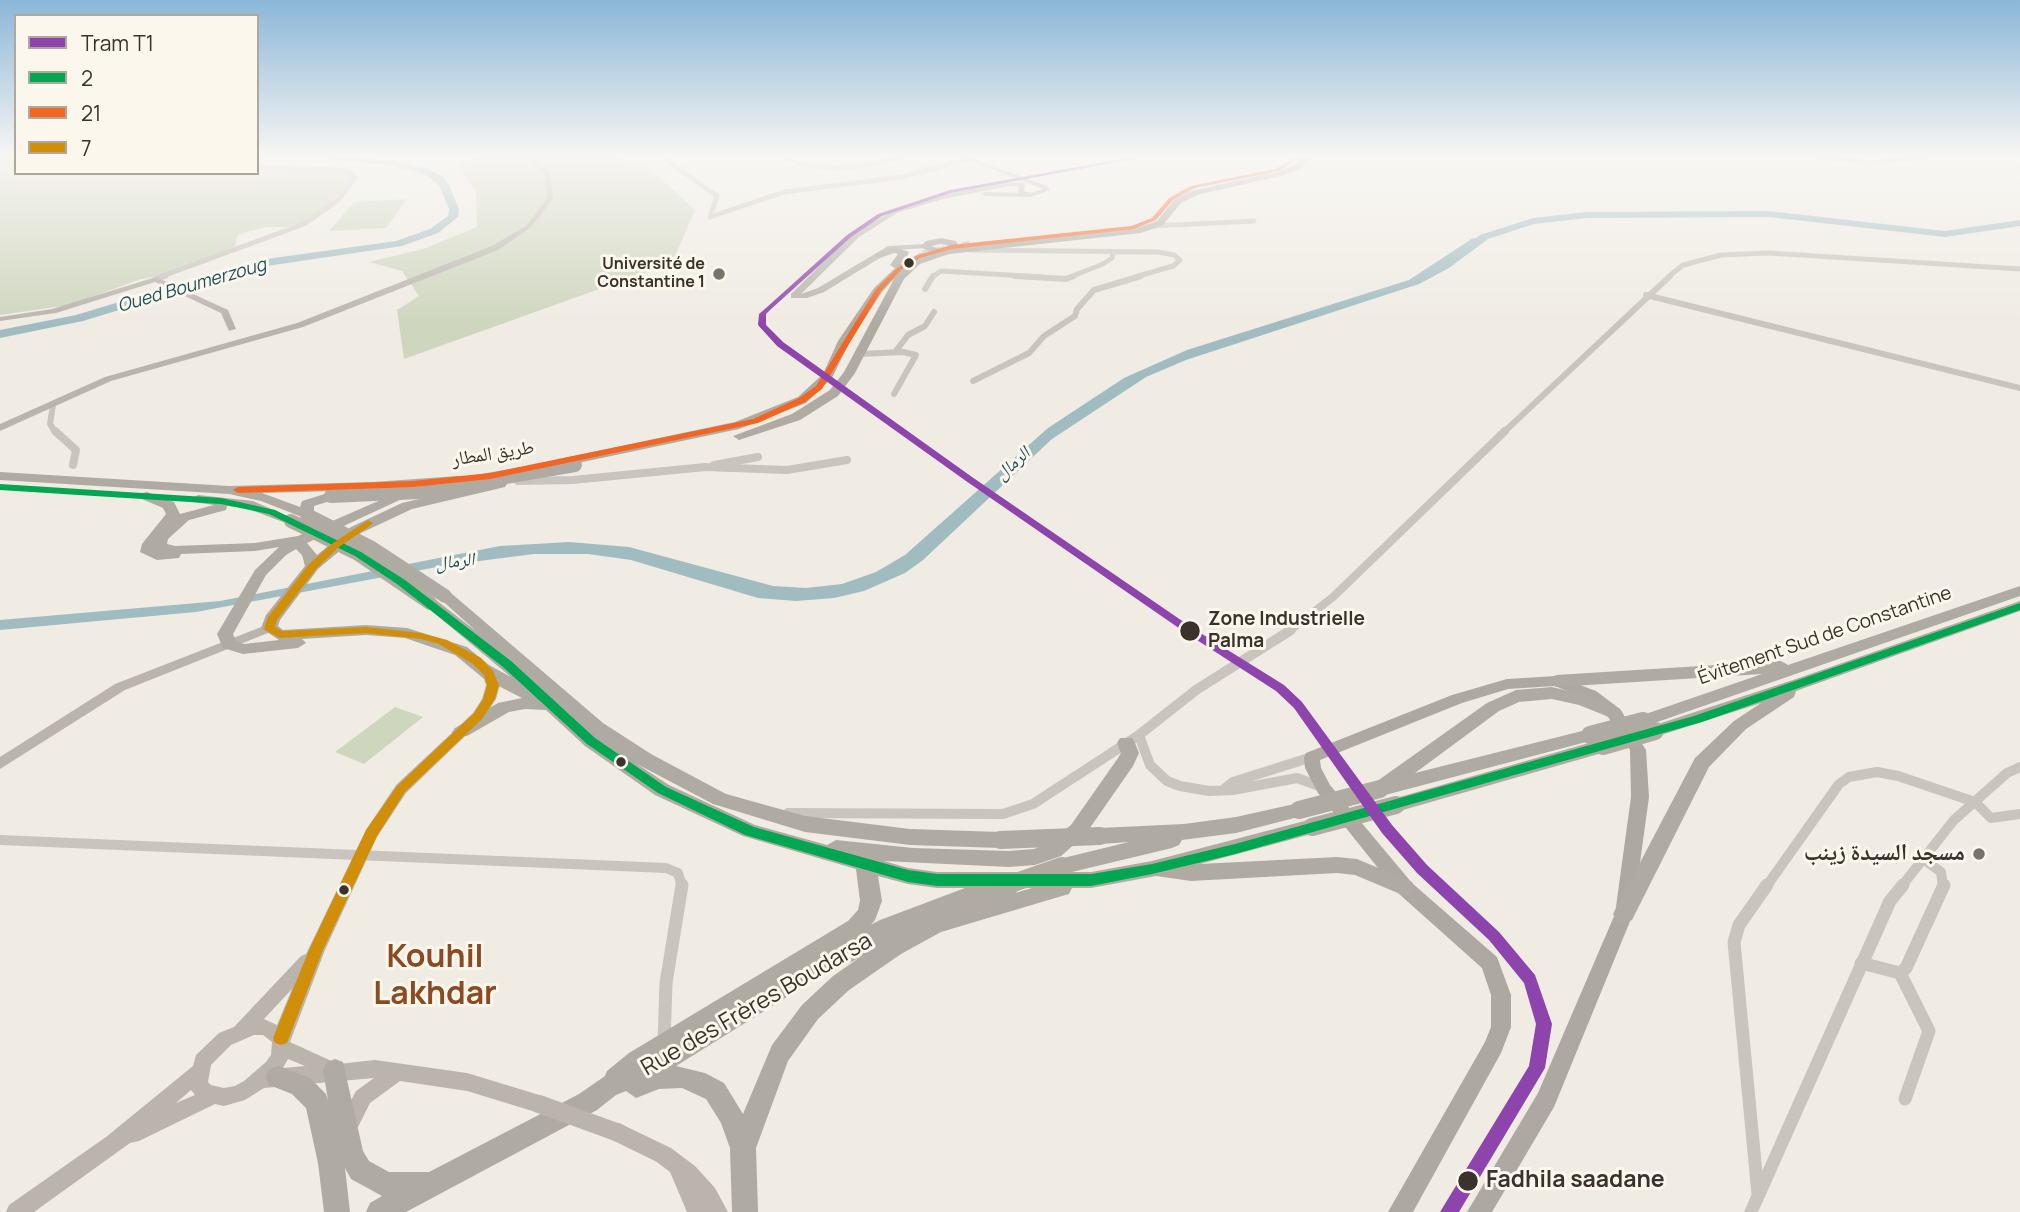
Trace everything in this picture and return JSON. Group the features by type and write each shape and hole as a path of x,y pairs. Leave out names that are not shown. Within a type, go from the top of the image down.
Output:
{"highway":[{"path":"969,247 1119,230 1150,222 1160,212"},
{"path":"307,515 307,504 331,496 419,492 743,436 796,417 834,393 904,274 922,259 945,246 969,247 1122,233 1153,226 1169,212"},
{"path":"895,265 924,249 1119,230"},
{"path":"878,290 924,249"},
{"path":"878,290 879,283 904,253 893,250 880,255"},
{"name":"طريق المطار","path":"444,481 548,465 738,425 802,400 828,376 844,341 878,290"},
{"path":"489,674 461,651 407,633 366,629 280,635 271,623 313,566 356,530 390,512 418,503 639,455"},
{"path":"0,476 229,490 444,481"},
{"path":"444,481 337,522 301,545 277,555 260,573 228,636 249,649 344,638 386,638 442,651 554,708"},
{"path":"0,487 247,504 291,521 358,554 438,603 597,727 644,760 720,799 806,824 910,837 1000,840 1184,832 1236,825 1380,789 1597,741"},
{"path":"229,490 265,498 307,515 372,548 438,603 591,741 662,790 750,831 866,865 937,880 1091,880"},
{"path":"147,496 164,502 173,511 170,521 147,548 151,554 253,552 277,555"},
{"path":"247,504 210,508 190,514 161,538 159,546 175,550 336,545"},
{"path":"337,522 353,523 356,530"},
{"path":"301,545 313,566"},
{"name":"Évitement Sud de Constantine","path":"1805,674 1899,630 2020,591"},
{"path":"407,633 427,627 438,603"},
{"name":"Évitement Sud de Constantine","path":"1597,741 2020,606"},
{"path":"1556,681 1805,674"},
{"path":"1624,914 1702,763 1740,725 1805,674"},
{"path":"1380,789 1493,707 1516,696 1552,693 1583,700 1615,713"},
{"path":"461,732 504,707 525,703 554,708"},
{"path":"799,845 913,856 1009,859 1035,857 1054,850 1078,830 1126,761 1133,739"},
{"path":"743,1148 780,1053 810,1012 841,983 893,947 935,925 1091,880 1153,869 1396,805 1597,741"},
{"name":"Rue des Frères Boudarsa","path":"379,1212 598,1094 658,1065 819,965 910,921 1062,866 1236,825"},
{"path":"598,1094 637,1061 856,927 867,914 871,901 866,865"},
{"path":"1153,869 1191,873 1337,865 1357,867 1405,888"},
{"path":"335,1070 346,1133 356,1162 373,1179 403,1187 441,1179"},
{"path":"271,1078 301,1086 317,1102 331,1163 337,1212"},
{"path":"598,1094 659,1078 693,1079 715,1091 731,1116 743,1148 745,1212"}],"main road":[{"path":"0,429 108,379 272,334 461,263 518,235 542,212"},
{"path":"897,212 866,228 794,296 807,296 821,290 894,247 924,249"},
{"path":"880,255 884,248 900,241 924,238 945,246"},
{"path":"0,319 53,311 161,281 225,312 232,329"},
{"path":"232,329 252,335 272,334"},
{"path":"205,352 221,342 232,329"},
{"path":"2,760 120,687 228,636 271,623"},
{"path":"271,1078 316,950 359,857 393,798 478,716 489,699 492,685 489,674"},
{"path":"1400,1212 1493,1046 1503,1011 1497,979 1490,963 1405,888 1324,789 1314,771 1312,757 1457,699 1507,684 1556,681 1591,695 1615,713 1638,750 1640,797 1624,914 1546,1100 1479,1212"},
{"path":"16,1212 113,1144 198,1073 212,1049 239,1031 282,990 316,950"},
{"path":"239,1031 266,1027 282,1042 335,1070"},
{"path":"113,1144 212,1096 237,1094 271,1078 335,1070 399,1071 467,1082 619,1133 677,1164 699,1183 718,1212"},
{"path":"346,1133 349,1121 363,1097 399,1071"},
{"path":"198,1073 198,1084 212,1096"},
{"path":"677,1164 697,1212"}],"street":[{"path":"161,281 304,224 322,212"},
{"path":"713,212 711,218 729,212"},
{"path":"1153,226 1254,222"},
{"path":"969,247 1167,253 1177,256 1180,261 1167,268 1094,290 1077,309 1075,316 1044,336 1029,353 973,381"},
{"path":"925,289 934,274 946,271 1066,279 1103,264 1113,253"},
{"path":"768,812 1003,814 1033,804 1133,739 1196,690 1293,629 1333,597 1646,295 1683,265 1733,254 1769,253 2020,269"},
{"path":"1646,295 2020,388"},
{"path":"895,352 908,335 925,326 934,312"},
{"path":"859,354 909,352 916,356 894,394"},
{"path":"53,405 50,424 76,450 72,465"},
{"path":"518,481 573,480 705,467 758,457"},
{"path":"747,459 753,470"},
{"path":"705,467 787,470 846,460"},
{"path":"1133,739 1150,765 1167,781 1194,790 1223,790 1297,778 1312,781 1324,789"},
{"path":"1223,790 1233,782 1312,757"},
{"path":"1751,1212 1890,901 1954,820 2007,773 2020,767"},
{"path":"1758,1195 1734,932 1839,784 1849,777 1860,773 1888,774 1975,802 1992,818 2020,814"},
{"path":"0,840 666,868 678,873 684,882 666,983 664,1045"},
{"path":"1900,973 1912,958 1945,883 1941,872 1922,858"},
{"path":"1861,963 1900,973 1929,1031 1905,1099"}],"green space":[{"path":"0,212 321,212 293,227 267,227 246,232 237,236 235,247 166,275 141,279 69,305 0,315"},
{"path":"346,212 398,212 386,228 329,231"},
{"path":"477,212 694,212 672,263 404,359 397,310 419,296 402,271 369,262 423,249 477,227"},
{"path":"395,707 423,717 364,764 335,752"}],"water":[{"path":"1473,238 1485,241 1449,268 1419,284 1186,360 1146,377 1052,439 923,560 905,573 864,591 834,598 796,601 758,598 631,560 588,554 534,554 448,565 196,612 0,630 0,620 220,601 500,546 569,542 629,547 773,586 806,588 842,584 876,572 905,555 1048,428 1124,378 1187,350 1409,280"}],"waterway":[{"name":"Oued Boumerzoug","path":"0,334 78,318 259,264 398,244 434,231 453,217 454,212"},
{"name":"الرمال","path":"1461,254 1484,237 1508,228 1533,221 1587,215 1769,214 1945,234 2020,223"}],"tunnel":[{"path":"923,255 970,245"}],"tram line":[{"name":"T1","path":"890,212 880,215 849,236 763,314 762,325 780,344 969,479 1190,631 1280,688 1298,705 1387,829 1422,869 1494,936 1530,980 1544,1024 1537,1068 1449,1212"}],"transit line":[{"name":"21","path":"238,490 413,484 490,476 755,421 802,400 819,387 878,290 899,269 918,257 951,247 1132,228 1154,219 1160,212"},
{"name":"2","path":"0,487 221,501 272,512 358,554 401,582 507,664 591,741 662,790 750,831 908,876 937,880 1091,880 1235,849 1698,719 2020,606"},
{"name":"7","path":"281,1038 316,950 371,834 401,789 478,716 489,699 493,685 489,674 477,661 443,642 421,636 366,630 280,635 269,628 272,619 313,566 336,545 368,523"}],"place":[{"name":"Université de Constantine 1","path":"719,274"},
{"name":"Zone Industrielle Palma","path":"1190,631"},
{"name":"مسجد السيدة زينب","path":"1979,854"},
{"name":"Fadhila saadane","path":"1468,1181"}],"district":[{"name":"Kouhil Lakhdar","path":"435,976"}]}
